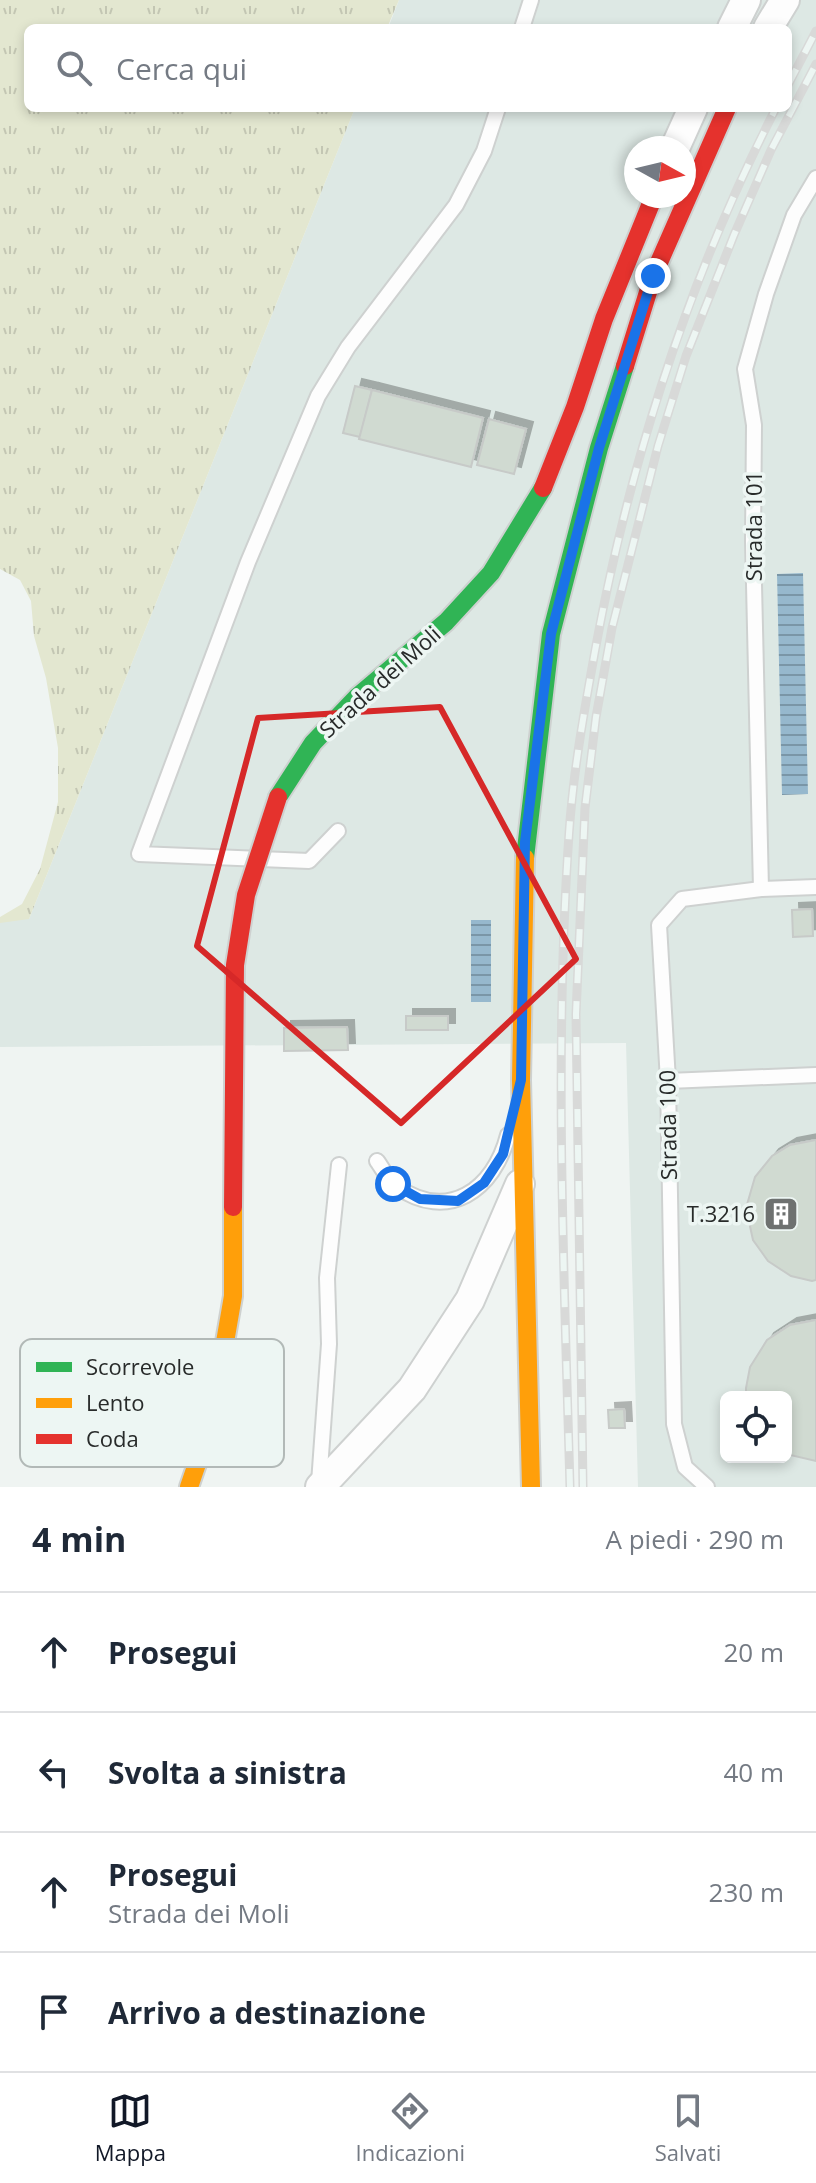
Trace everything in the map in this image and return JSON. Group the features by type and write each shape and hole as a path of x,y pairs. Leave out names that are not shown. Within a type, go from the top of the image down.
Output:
{"street":[{"path":"734,24 746,0"},
{"path":"770,24 785,0"},
{"path":"680,136 691,112"},
{"path":"531,1487 521,1080 525,842 551,634 599,448 653,276 725,112"},
{"name":"Strada dei Moli","path":"226,1339 233,1296 235,965 246,895 278,797 313,743 357,697 446,622 498,561 542,491 575,407 604,319 649,208"},
{"path":"319,1487 412,1389 470,1300 523,1177"},
{"name":"Strada dei Moli","path":"189,1487 196,1467"}],"lane":[{"path":"523,24 531,0"},
{"path":"338,831 309,861 139,854 248,562 318,396 348,347 456,205 484,151 497,112"},
{"name":"Strada 101","path":"761,889 753,541 754,425 745,369 766,294 794,215 816,178"},
{"path":"761,889 816,887"},
{"name":"Strada 100","path":"707,1487 685,1467 674,1424 668,1081 659,925 682,899 761,889"},
{"path":"668,1081 816,1075"},
{"path":"377,1161 393,1184 420,1199 458,1201 484,1183 503,1154 521,1080"},
{"path":"319,1487 329,1344 327,1278 339,1165"}],"highlighted area":[{"path":"440,707 576,959 401,1123 197,946 258,718"}],"shaded area":[{"path":"399,0 816,0 816,1487 638,1487 626,1043 0,1047 0,919 29,919 353,112 792,112 792,24 390,24"}],"green space":[{"path":"0,0 399,0 389,24 24,24 24,112 353,112 29,919 0,923 0,917 22,904 40,869 58,802 58,748 46,678 34,636 31,601 20,580 0,569"}],"water":[{"path":"803,573 808,794 782,795 777,574"},
{"path":"471,920 491,920 491,1002 471,1002"}],"building":[{"path":"355,386 372,390 360,437 343,433"},
{"path":"372,390 483,418 471,467 359,439"},
{"path":"489,419 526,429 514,474 477,465"},
{"path":"812,909 813,936 793,937 792,910"},
{"path":"406,1016 448,1016 448,1030 406,1030"},
{"path":"347,1027 348,1050 284,1051 284,1028"},
{"name":"T.3216","path":"816,1140 816,1280 812,1281 791,1276 768,1261 753,1240 746,1208 755,1177 772,1156 790,1145"},
{"path":"816,1320 816,1461 792,1455 792,1391 746,1391 750,1367 767,1340 790,1325"},
{"path":"624,1409 625,1428 609,1428 608,1410"}],"railway":[{"path":"792,77 816,31"},
{"path":"792,110 816,64"},
{"path":"570,1487 561,1079 564,915 579,742 609,581 644,442 689,305 774,112"},
{"path":"583,1487 576,1014 585,808 596,717 612,628 658,446 686,356 734,235 791,112"}],"traffic: fast":[{"path":"525,858 551,634 599,448 625,366"},
{"path":"278,797 313,743 357,697 446,622 491,573 543,488"}],"traffic: slow":[{"path":"525,858 521,1080 531,1487"},
{"path":"226,1339 233,1296 233,1207"},
{"path":"189,1487 196,1467"}],"traffic: jam":[{"path":"625,366 653,276 725,112"},
{"path":"543,488 575,407 604,319 649,208"},
{"path":"233,1207 235,965 246,895 278,797"}],"place":[{"name":"T.3216","path":"781,1214"}],"route":[{"path":"393,1184 420,1199 458,1201 484,1183 503,1154 521,1080 525,842 551,634 599,448 653,276"}]}
